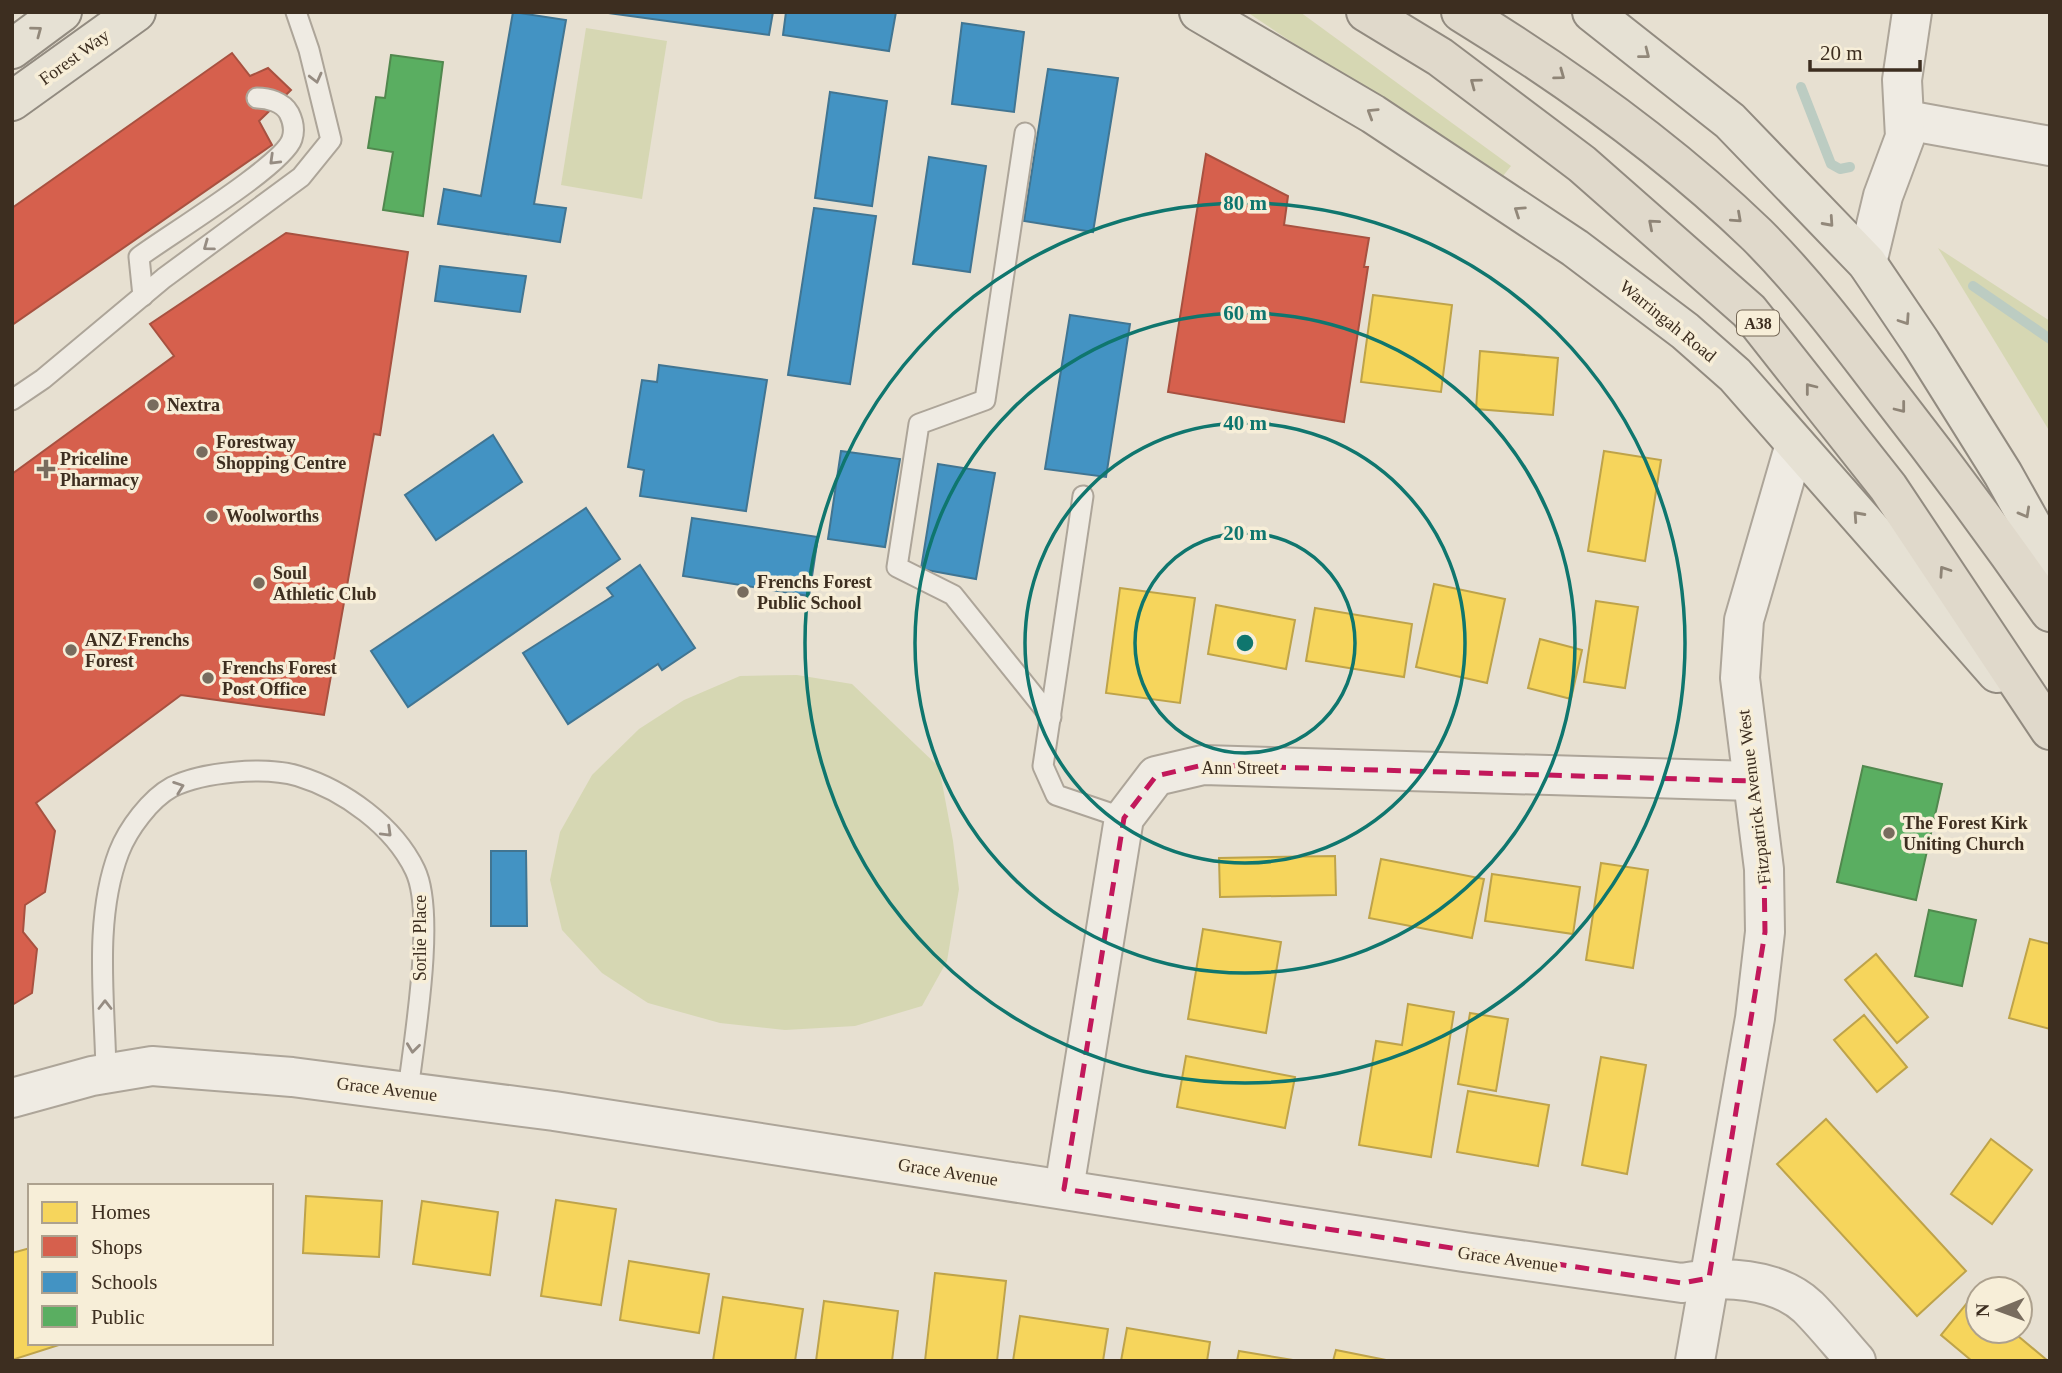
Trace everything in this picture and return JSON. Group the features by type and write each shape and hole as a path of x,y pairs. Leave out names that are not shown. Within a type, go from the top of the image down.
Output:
{"highway":[{"name":"Warringah Road","path":"1366,12 1440,57 1582,164 1749,311 1888,486 2050,731"},
{"path":"1461,12 1534,57 1660,149 1757,236 1820,303 1973,502 2050,612"}],"main road":[{"path":"12,49 62,12"},
{"name":"Forest Way","path":"12,102 136,12"},
{"name":"Warringah Road","path":"1199,12 1373,114 1576,248 1685,331 1735,375 2050,731"},
{"path":"1592,12 1730,121 1867,263 2003,474 2050,558"}],"street":[{"path":"1867,263 1883,196 1905,129 1902,80 1912,12"},
{"path":"1905,129 2050,146"},
{"name":"Fitzpatrick Avenue West","path":"1695,1361 1756,1010 1766,932 1764,869 1740,678 1744,620 1795,444"},
{"name":"Ann Street","path":"1064,1189 1124,818 1156,776 1203,765 1752,781"},
{"name":"Grace Avenue","path":"12,1098 106,1073 152,1066 292,1077 408,1091 1682,1283 1709,1278 1766,1284 1805,1305 1856,1361"}],"lane":[{"path":"12,400 43,379 143,296 302,177 331,140 309,50 296,12"},
{"path":"143,296 139,257 273,163 292,141 294,124 288,109 269,98 257,98"},
{"path":"1025,133 985,400 919,424 897,568 953,594 1051,717"},
{"path":"1083,496 1043,766 1056,796 1124,818"},
{"name":"Sorlie Place","path":"106,1073 105,930 110,884 120,850 144,811 172,788 227,773 262,772 297,776 337,793 394,836 416,871 423,904 422,966 408,1091"}],"highlighted area":[{"path":"1203,765 1752,781 1764,869 1765,932 1709,1278 1682,1283 1064,1189 1124,818 1156,776"}],"green space":[{"path":"1247,12 1300,12 1511,166 1499,181"},
{"path":"586,28 667,41 642,199 561,185"},
{"path":"1938,248 2050,321 2050,432"},
{"path":"797,675 852,684 939,767 959,889 947,961 922,1006 855,1026 785,1030 720,1023 648,1003 602,973 562,930 550,880 560,832 592,775 639,729 684,700 740,676"}],"building: Homes":[{"path":"1373,295 1452,305 1441,392 1361,382"},
{"path":"1480,351 1558,358 1553,415 1476,409"},
{"path":"1604,451 1661,460 1645,561 1588,551"},
{"path":"1434,584 1505,599 1487,683 1416,667"},
{"path":"1120,588 1195,598 1180,703 1106,693"},
{"path":"1596,601 1638,607 1625,688 1584,682"},
{"path":"1216,605 1295,620 1286,669 1208,654"},
{"path":"1315,608 1412,624 1404,677 1306,661"},
{"path":"1540,639 1582,650 1571,699 1528,688"},
{"path":"1335,856 1336,895 1220,897 1219,858"},
{"path":"1381,859 1484,879 1472,938 1369,918"},
{"path":"1601,863 1648,870 1633,968 1586,960"},
{"path":"1492,874 1580,887 1573,934 1485,921"},
{"path":"1203,929 1281,942 1266,1033 1188,1019"},
{"path":"2030,939 2050,944 2050,1029 2009,1018"},
{"path":"1876,954 1928,1017 1897,1043 1845,980"},
{"path":"1408,1004 1454,1012 1431,1157 1359,1145 1376,1041 1402,1045"},
{"path":"1470,1013 1508,1019 1496,1091 1458,1084"},
{"path":"1864,1015 1907,1067 1877,1092 1834,1040"},
{"path":"1186,1056 1295,1077 1285,1128 1177,1107"},
{"path":"1601,1057 1646,1065 1627,1174 1582,1165"},
{"path":"1468,1091 1549,1105 1538,1166 1457,1152"},
{"path":"1826,1119 1966,1271 1917,1316 1777,1164"},
{"path":"1991,1139 2032,1170 1992,1224 1951,1194"},
{"path":"306,1196 382,1201 379,1257 303,1253"},
{"path":"556,1200 616,1209 601,1305 541,1296"},
{"path":"422,1201 498,1212 490,1275 413,1264"},
{"path":"28,1249 28,1345 59,1345 12,1360 12,1253"},
{"path":"629,1261 709,1274 699,1333 620,1320"},
{"path":"935,1273 1006,1281 997,1361 925,1361"},
{"path":"723,1297 803,1309 795,1361 713,1361"},
{"path":"824,1301 898,1311 892,1361 816,1361"},
{"path":"1964,1307 1964,1345 2029,1345 2048,1361 1972,1361 1941,1335"},
{"path":"1020,1316 1108,1329 1103,1361 1013,1361"},
{"path":"1127,1328 1210,1342 1207,1361 1121,1361"},
{"path":"1336,1350 1391,1361 1333,1361"},
{"path":"1239,1351 1299,1361 1237,1361"}],"building: Shops":[{"path":"232,53 250,76 268,68 291,90 259,121 272,145 12,325 12,208"},
{"path":"1206,154 1288,196 1284,225 1369,238 1364,267 1368,267 1344,422 1168,392"},
{"path":"286,233 408,252 380,435 374,434 324,715 181,695 36,803 55,831 45,892 25,905 23,932 37,949 32,993 12,1005 12,474 174,356 150,324"}],"building: Schools":[{"path":"513,12 566,20 534,204 566,208 560,242 438,224 444,189 481,196"},
{"path":"601,12 773,12 769,35"},
{"path":"786,12 896,12 889,51 783,35"},
{"path":"962,23 1024,32 1014,112 952,104"},
{"path":"1048,69 1118,78 1093,232 1024,221"},
{"path":"830,92 887,101 872,206 815,198"},
{"path":"929,157 986,166 970,272 913,264"},
{"path":"814,208 876,216 850,384 788,375"},
{"path":"440,266 526,276 520,312 435,301"},
{"path":"1070,315 1130,324 1106,477 1045,469"},
{"path":"659,365 767,380 746,511 640,496 644,470 628,467 642,380 657,382"},
{"path":"493,435 522,482 436,540 405,495"},
{"path":"841,451 900,459 885,547 828,539"},
{"path":"938,464 995,473 976,579 921,569"},
{"path":"586,508 620,559 408,707 371,651"},
{"path":"692,518 818,537 809,596 683,576"},
{"path":"640,565 695,648 662,670 658,664 568,724 523,653 613,596 607,588"},
{"path":"491,851 526,851 527,926 491,926"}],"building: Public":[{"path":"391,55 443,62 423,216 383,210 393,152 368,148 376,97 385,98"},
{"name":"The Forest Kirk Uniting Church","path":"1863,766 1942,784 1916,900 1837,882"},
{"path":"1929,910 1976,920 1962,986 1915,976"}],"waterway":[{"path":"1801,87 1831,164 1840,169 1850,167"},
{"path":"1973,286 2050,339"}],"place":[{"name":"Nextra","path":"153,405"},
{"name":"Forestway Shopping Centre","path":"202,452"},
{"name":"Priceline Pharmacy","path":"46,469"},
{"name":"Woolworths","path":"212,516"},
{"name":"Soul Athletic Club","path":"259,583"},
{"name":"Frenchs Forest Public School","path":"743,592"},
{"name":"ANZ Frenchs Forest","path":"71,650"},
{"name":"Frenchs Forest Post Office","path":"208,678"},
{"name":"The Forest Kirk Uniting Church","path":"1889,833"}]}
